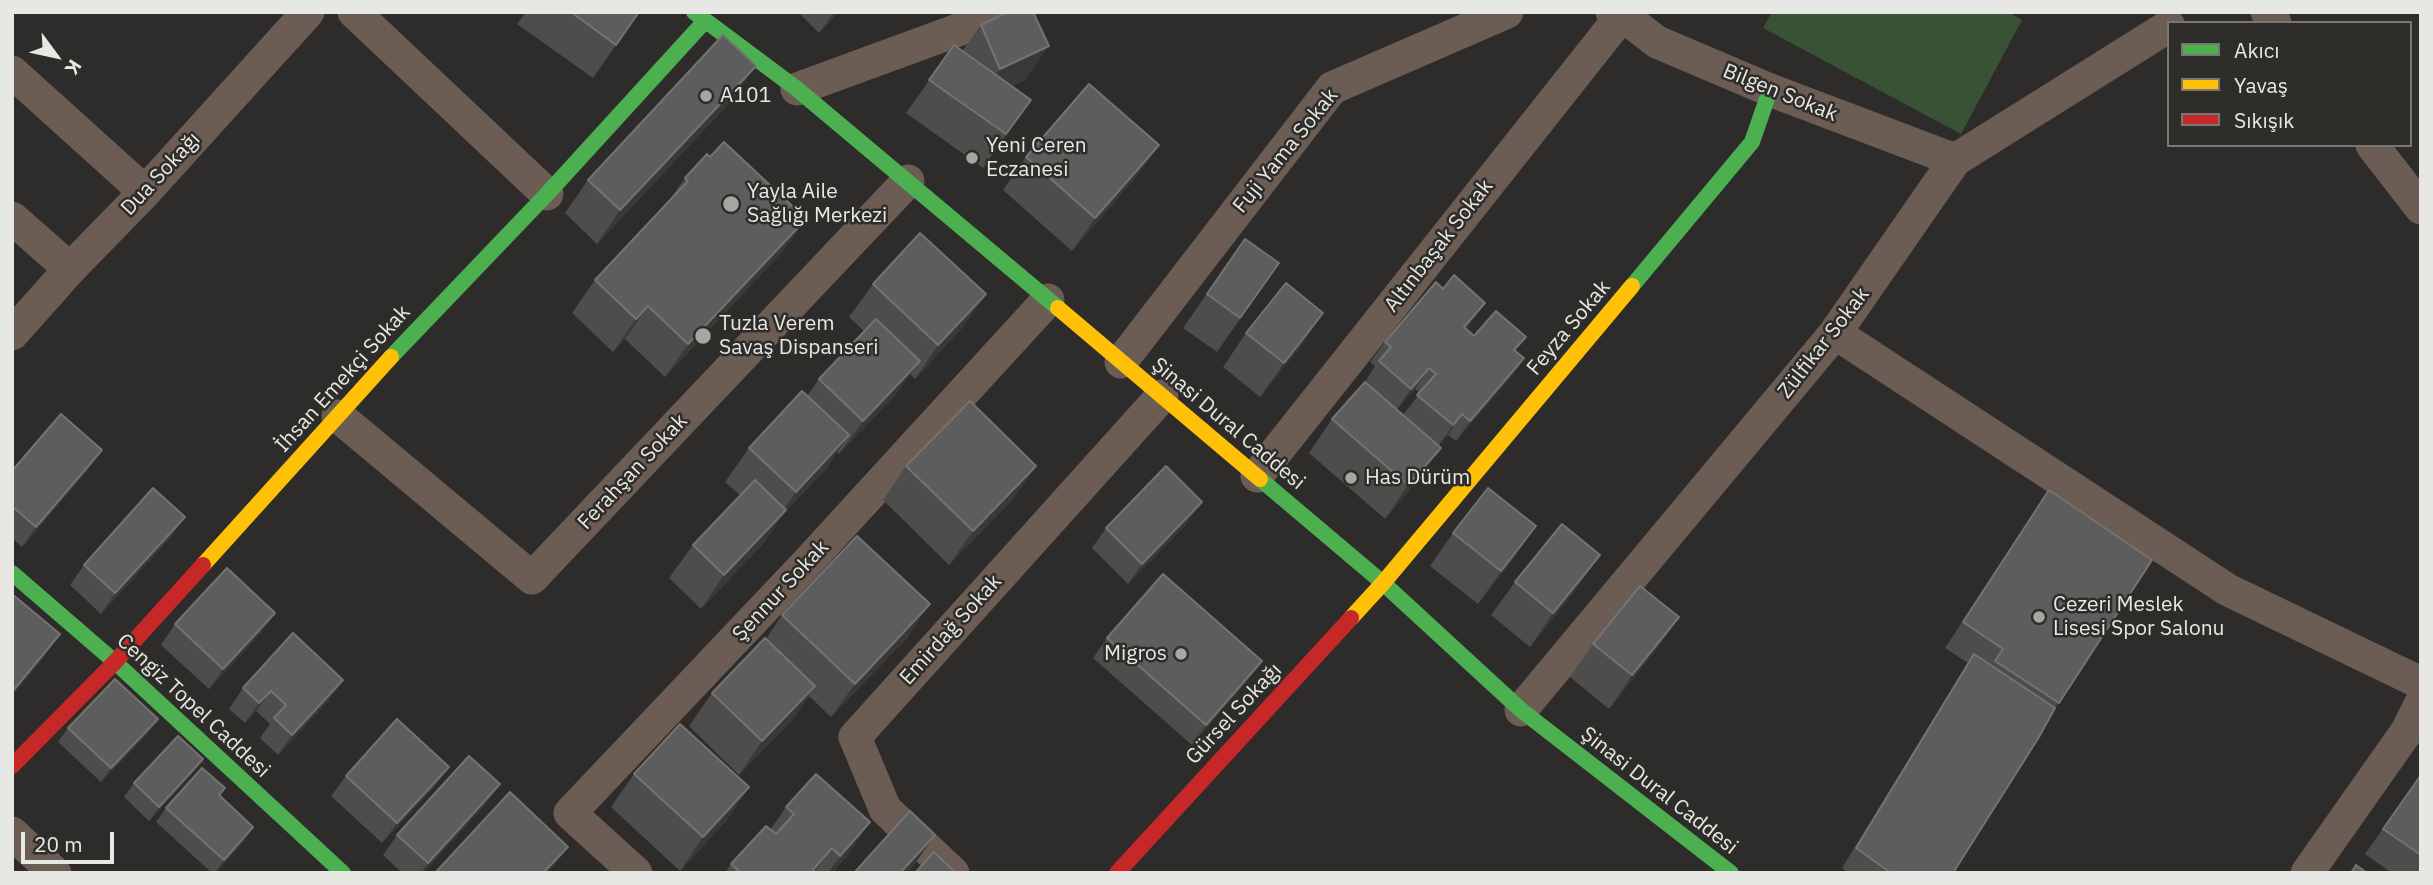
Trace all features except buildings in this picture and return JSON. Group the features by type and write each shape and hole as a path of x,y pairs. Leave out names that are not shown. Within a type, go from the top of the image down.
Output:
{"street":[{"name":"Dua Sokağı","path":"12,334 308,12"},
{"path":"354,12 547,194"},
{"path":"797,89 1007,12"},
{"name":"Fuji Yama Sokak","path":"1121,362 1332,88 1507,12"},
{"name":"Bilgen Sokak","path":"1617,14 1657,42 1770,90 1955,160"},
{"name":"Altınbaşak Sokak","path":"1257,476 1617,14"},
{"name":"İhsan Emekçi Sokak","path":"12,766 115,662 414,332 547,194 699,17"},
{"name":"Şinasi Dural Caddesi","path":"699,17 797,89 908,181 1383,583 1521,710 1731,873"},
{"name":"Zülfikar Sokak","path":"1521,710 1835,333 1955,160 2167,27"},
{"path":"12,72 145,192"},
{"name":"Feyza Sokak","path":"1383,583 1752,142 1770,90"},
{"path":"2374,147 2421,208"},
{"name":"Ferahşan Sokak","path":"338,416 532,578 908,181"},
{"path":"12,218 70,269"},
{"name":"Şennur Sokak","path":"636,873 570,813 807,564 1048,300"},
{"path":"1835,333 2228,590 2421,682"},
{"name":"Emirdağ Sokak","path":"953,873 885,809 855,737 1162,396"},
{"name":"Cengiz Topel Caddesi","path":"12,573 115,662 343,873"},
{"name":"Gürsel Sokağı","path":"1116,873 1383,583"},
{"path":"2307,873 2407,731 2421,703"},
{"path":"12,833 55,873"}],"green space":[{"path":"1772,12 2008,12 2022,20 1961,134 1763,28"}],"traffic: fast":[{"path":"694,12 797,89 1058,308"},
{"path":"391,357 547,194 705,21"},
{"path":"1632,286 1752,142 1770,90"},
{"path":"1260,479 1383,583 1521,710 1731,873"},
{"path":"12,573 115,662 343,873"}],"traffic: slow":[{"path":"1351,618 1632,286"},
{"path":"1058,308 1260,479"},
{"path":"203,565 391,357"}],"traffic: jam":[{"path":"12,766 115,662 203,565"},
{"path":"1117,873 1351,618"}],"place":[{"name":"A101","path":"706,96"},
{"name":"Yeni Ceren Eczanesi","path":"972,158"},
{"name":"Yayla Aile Sağlığı Merkezi","path":"731,204"},
{"name":"Tuzla Verem Savaş Dispanseri","path":"703,336"},
{"name":"Has Dürüm","path":"1351,478"},
{"name":"Cezeri Meslek Lisesi Spor Salonu","path":"2039,617"},
{"name":"Migros","path":"1181,654"}]}
